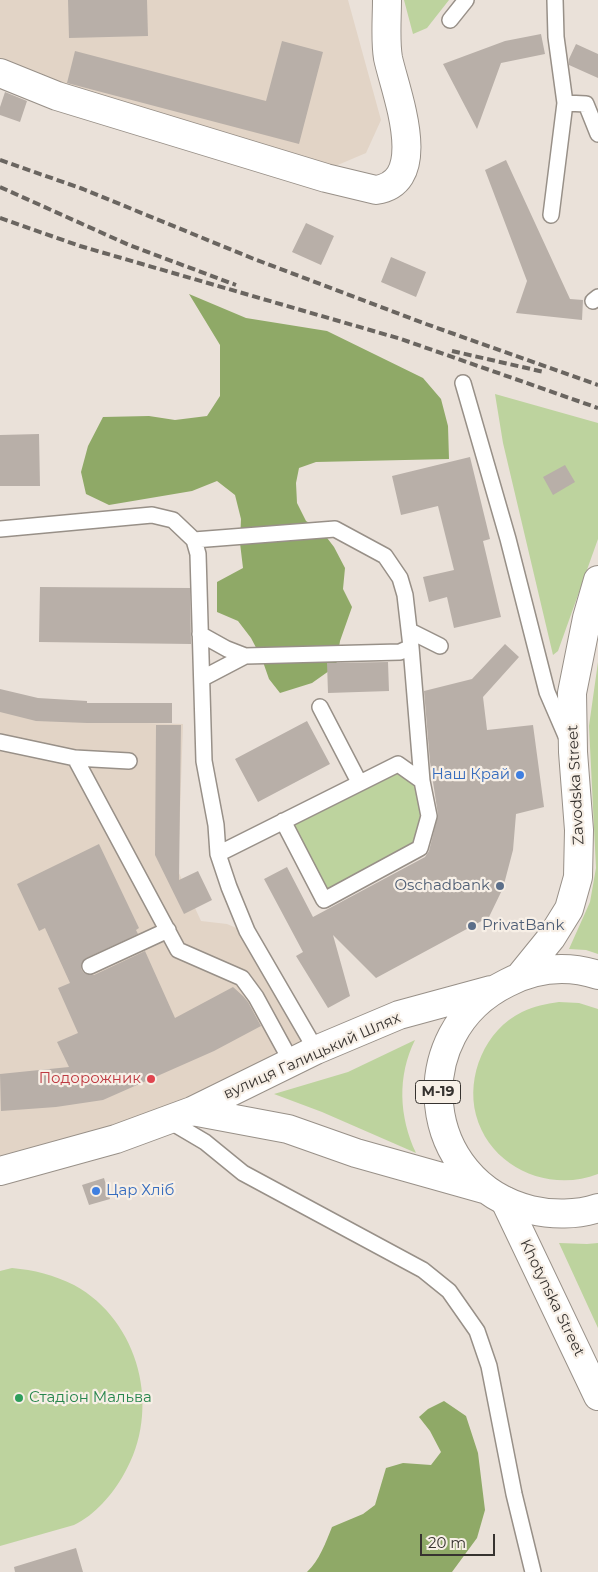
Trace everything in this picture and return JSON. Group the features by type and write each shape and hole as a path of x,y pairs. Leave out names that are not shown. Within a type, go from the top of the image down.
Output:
{"main road":[{"path":"0,73 57,96 326,178 376,190 384,189 400,177 406,156 404,123 388,56 386,0"},
{"name":"Zavodska Street","path":"522,975 551,938 569,908 578,877 579,830 572,693 587,618 598,580"},
{"name":"М-19","path":"598,975 556,969 522,975 491,990 461,1020 450,1038 442,1057 438,1078 441,1120 448,1140 458,1159 471,1175 496,1195 522,1208 558,1214 576,1213 598,1208"},
{"name":"вулиця Галицький Шлях","path":"1,1168 116,1138 192,1110 316,1050 399,1015 491,990"},
{"name":"вулиця Галицький Шлях","path":"192,1110 288,1129 356,1153 496,1195"},
{"name":"Khotynska Street","path":"496,1195 598,1396"}],"lane":[{"path":"450,20 466,0"},
{"path":"551,215 565,103 556,37 555,0"},
{"path":"565,103 586,104 598,134"},
{"path":"463,383 508,539 547,692 574,752"},
{"path":"0,529 152,515 173,520 194,540 198,554 204,761 216,825 218,854 228,887 247,931 316,1050"},
{"path":"194,540 335,529 385,556 400,578 405,595 410,631 422,781 429,816 420,848 324,900 283,821"},
{"path":"410,631 440,646"},
{"path":"200,634 245,656 400,652 411,647"},
{"path":"202,678 245,656"},
{"path":"320,707 359,782"},
{"path":"0,742 75,758 128,761"},
{"path":"75,758 178,950 242,978 256,997 292,1063"},
{"path":"218,854 398,764 422,781"},
{"path":"90,966 168,930"},
{"path":"166,1119 205,1142 243,1173 423,1270 449,1291 477,1331 489,1366 528,1570"}],"shaded area":[{"path":"0,0 348,0 381,120 366,153 326,170 0,68"},
{"path":"0,711 38,720 183,724 178,871 201,921 227,924 246,932 315,1054 0,1174"}],"green space":[{"path":"404,0 449,0 427,28 413,34"},
{"path":"189,294 246,318 327,331 423,378 441,399 448,426 449,459 316,462 299,468 296,483 297,503 306,521 321,530 334,547 345,568 343,589 352,607 340,641 336,666 312,683 280,693 269,679 262,659 251,638 238,621 217,612 217,582 243,568 240,543 241,519 235,495 217,481 192,491 109,505 86,494 81,472 88,446 103,417 149,416 175,420 207,416 220,396 220,345"},
{"path":"495,394 598,423 598,539 558,651 553,655 503,443"},
{"path":"598,662 598,954 586,950 569,949 590,902 596,868 589,726"},
{"path":"398,769 417,784 423,816 416,844 326,893 290,824"},
{"path":"559,1002 579,1003 598,1009 598,1174 580,1179 542,1178 524,1172 508,1162 494,1149 483,1134 476,1115 474,1100 476,1070 481,1056 498,1030 522,1012 545,1004"},
{"path":"415,1040 405,1068 402,1096 406,1125 416,1153 322,1112 274,1094 348,1072"},
{"path":"559,1243 598,1243 598,1328"},
{"path":"12,1268 59,1278 74,1285 97,1301 115,1321 129,1344 138,1369 142,1396 142,1423 135,1449 124,1474 115,1489 96,1510 74,1525 0,1546 0,1271"},
{"path":"444,1401 466,1416 478,1453 485,1510 477,1538 452,1572 307,1572 319,1557 332,1527 363,1514 375,1505 386,1468 403,1463 431,1465 441,1452 430,1431 419,1417 428,1409"}],"building":[{"path":"68,0 147,0 148,36 69,38"},
{"path":"541,34 545,54 501,63 477,129 443,64 505,41"},
{"path":"282,41 323,52 299,144 67,83 75,51 266,101"},
{"path":"576,44 598,54 598,78 569,65 569,59"},
{"path":"5,92 27,101 20,122 0,115 0,107"},
{"path":"506,160 570,299 583,300 582,320 516,313 527,281 485,170"},
{"path":"306,223 334,236 321,265 292,252"},
{"path":"391,257 426,272 416,297 381,282"},
{"path":"39,434 40,486 0,486 0,435"},
{"path":"470,457 490,539 483,541 501,617 454,628 447,597 429,602 423,577 454,570 438,506 401,515 392,476"},
{"path":"565,465 575,482 553,495 543,477"},
{"path":"40,587 190,588 191,644 39,642"},
{"path":"505,644 519,657 483,697 487,730 533,725 544,807 516,814 513,850 503,888 489,917 376,978 333,935 350,996 328,1008 296,956 303,952 264,879 287,867 313,917 425,857 429,851 438,815 430,762 424,691 472,679"},
{"path":"388,662 389,691 328,693 327,663"},
{"path":"0,689 38,698 87,701 87,703 172,703 172,723 36,721 0,712"},
{"path":"307,721 330,764 258,802 235,759"},
{"path":"156,725 181,725 179,880 198,871 212,900 184,914 155,855"},
{"path":"99,844 139,928 136,930 138,934 86,958 81,965 84,973 94,975 145,951 175,1018 233,987 248,1002 261,1026 214,1051 103,1100 56,1107 1,1111 0,1074 69,1067 57,1042 78,1033 58,988 70,983 45,928 39,931 17,884"},
{"path":"104,1178 110,1199 89,1205 82,1185"},
{"path":"76,1548 83,1572 15,1572 14,1567"}],"railway":[{"path":"0,160 83,189 254,259 426,324 598,385"},
{"path":"0,187 129,245 236,285"},
{"path":"0,218 80,246 401,339 598,408"},
{"path":"452,351 544,372"}],"place":[{"name":"Наш Край","path":"520,775"},
{"name":"Oschadbank","path":"500,886"},
{"name":"PrivatBank","path":"472,926"},
{"name":"Подорожник","path":"151,1079"},
{"name":"Цар Хліб","path":"96,1191"},
{"name":"Стадіон Мальва","path":"19,1398"}]}
